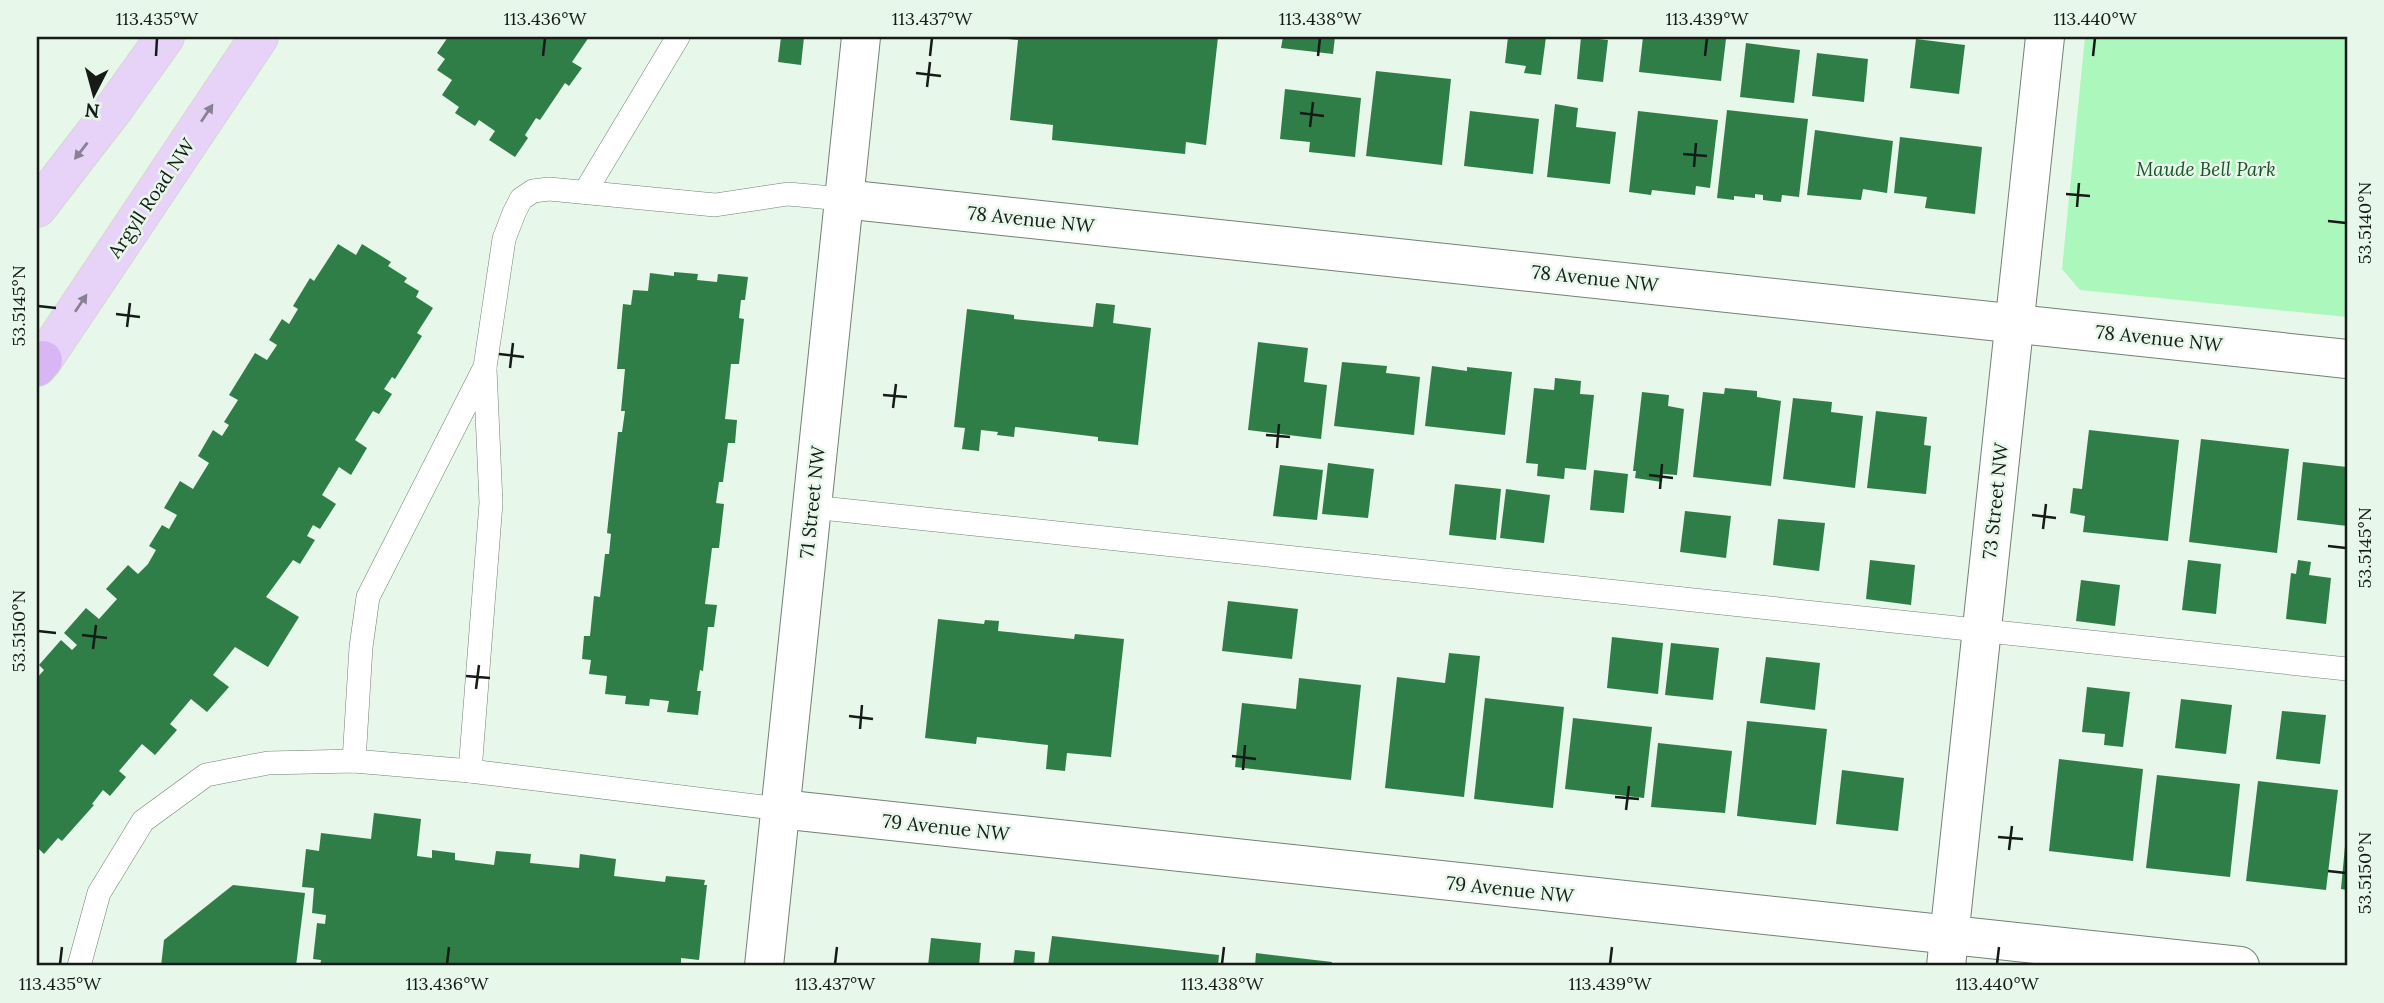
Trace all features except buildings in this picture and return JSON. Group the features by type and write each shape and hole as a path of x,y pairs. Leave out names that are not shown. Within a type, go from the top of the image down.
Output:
{"main road":[{"path":"37,208 166,37"},
{"name":"Argyll Road NW","path":"40,364 258,37"}],"street":[{"name":"71 Street NW","path":"764,966 861,37"},
{"name":"73 Street NW","path":"1948,951 2046,37"},
{"name":"78 Avenue NW","path":"843,199 2347,359"},
{"name":"79 Avenue NW","path":"780,809 1948,951 2240,966"}],"lane":[{"path":"585,192 678,37"},
{"path":"470,771 491,503 485,367 504,239 521,199 533,191 549,188 715,205 788,194 843,199"},
{"path":"354,761 361,646 368,597 485,367"},
{"path":"812,507 2347,669"},
{"path":"79,966 99,893 143,821 206,775 268,763 354,761 470,771 780,809"}],"green space":[{"name":"Maude Bell Park","path":"2085,37 2347,37 2347,317 2080,290 2062,269"}]}
